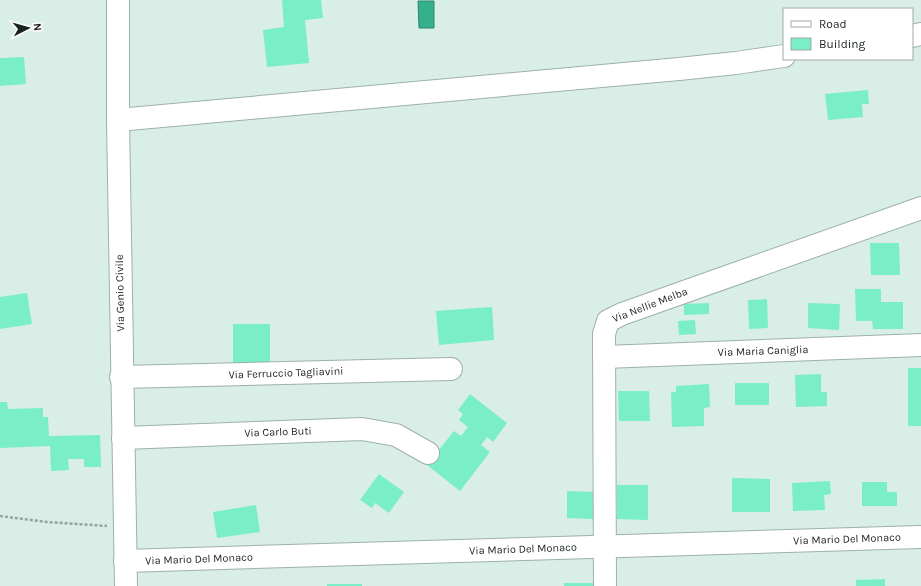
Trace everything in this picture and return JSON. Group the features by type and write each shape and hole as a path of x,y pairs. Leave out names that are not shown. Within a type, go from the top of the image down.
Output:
{"street":[{"name":"Via Genio Civile","path":"118,0 118,120 126,586"},
{"path":"118,120 679,70 783,56"},
{"name":"Via Nellie Melba","path":"605,586 604,357 605,327 608,321 614,317 921,208"},
{"name":"Via Maria Caniglia","path":"604,357 921,345"},
{"name":"Via Ferruccio Tagliavini","path":"122,378 451,369"},
{"name":"Via Carlo Buti","path":"123,438 362,429 396,436 428,453"},
{"name":"Via Mario Del Monaco","path":"125,561 921,537"}],"path":[{"path":"0,516 72,525 124,525"}],"shaded area":[{"path":"418,1 434,1 434,28 419,28"}],"building":[{"path":"282,0 321,0 323,18 305,20 309,63 267,67 263,30 284,27"},
{"path":"24,57 26,84 0,86 0,58"},
{"path":"868,90 869,104 862,104 863,117 828,120 825,94"},
{"path":"870,243 899,243 900,275 871,275"},
{"path":"855,289 881,289 881,302 903,302 903,329 873,329 872,321 856,321"},
{"path":"27,293 32,324 0,329 0,297"},
{"path":"767,299 768,328 749,329 748,300"},
{"path":"709,303 709,314 684,315 684,304"},
{"path":"808,303 840,304 839,330 808,328"},
{"path":"492,307 494,340 439,345 436,311"},
{"path":"695,320 696,334 679,335 678,321"},
{"path":"233,324 270,324 270,363 233,363"},
{"path":"908,368 921,368 921,426 908,426"},
{"path":"821,374 821,392 827,392 827,406 796,407 795,375"},
{"path":"735,383 769,383 769,405 735,405"},
{"path":"709,384 710,407 704,408 704,426 672,427 671,392 676,392 676,386"},
{"path":"618,391 649,391 650,421 619,421"},
{"path":"470,394 507,423 493,442 487,437 481,445 490,452 460,491 427,465 454,431 461,436 468,427 459,420 463,414 458,410"},
{"path":"0,402 7,402 8,409 43,408 43,417 48,417 49,436 100,435 101,467 84,467 84,459 68,459 69,470 51,471 50,446 0,448"},
{"path":"379,474 404,492 389,513 375,503 372,508 360,500"},
{"path":"732,478 770,479 770,512 732,512"},
{"path":"830,481 831,494 824,495 825,510 793,511 792,483"},
{"path":"862,482 887,482 887,492 897,492 897,506 862,506"},
{"path":"617,485 648,485 648,520 617,519"},
{"path":"567,491 594,492 593,519 567,518"},
{"path":"256,505 260,532 217,538 213,512"},
{"path":"885,579 885,586 856,586 856,580"},
{"path":"564,583 594,583 594,586 564,586"},
{"path":"327,584 362,584 362,586 327,586"}]}
